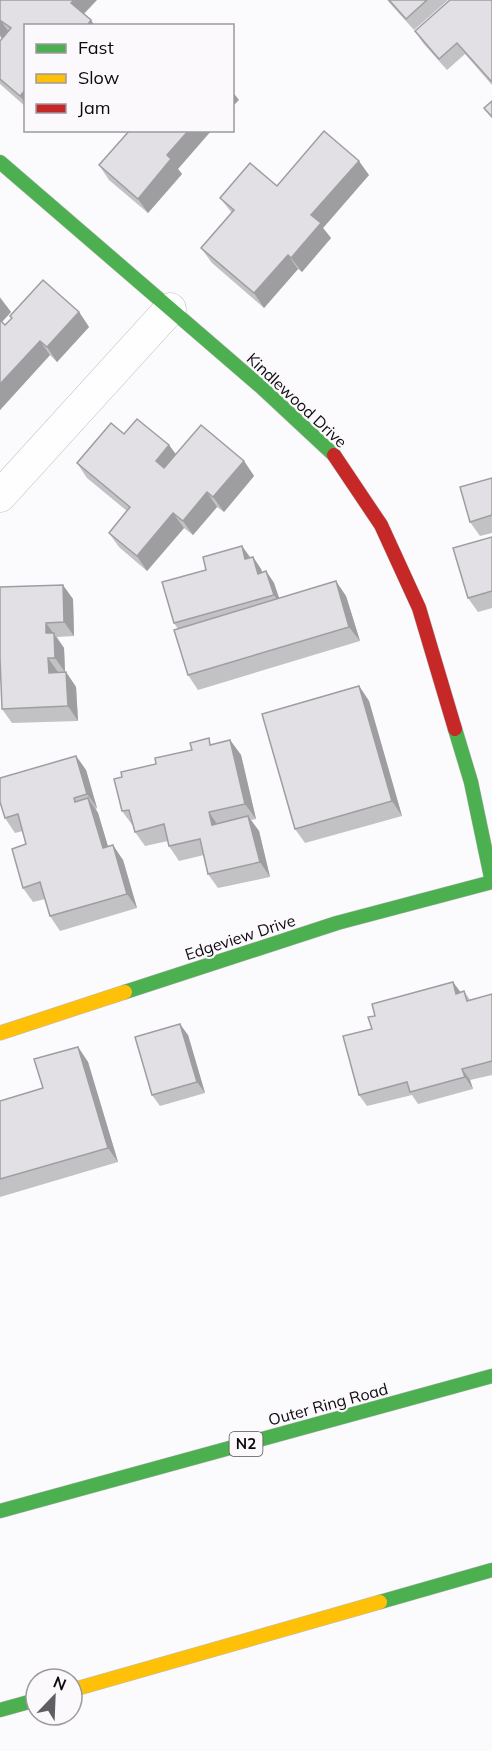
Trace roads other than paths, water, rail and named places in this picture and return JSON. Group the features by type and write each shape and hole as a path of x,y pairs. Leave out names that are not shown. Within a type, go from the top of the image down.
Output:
{"main road":[{"name":"Kindlewood Drive","path":"0,162 261,387 330,451 381,525 419,608 437,665 471,782 492,882"},
{"name":"Edgeview Drive","path":"0,1033 337,923 492,882"},
{"name":"Outer Ring Road","path":"0,1511 492,1376"},
{"path":"84,1687 492,1570"},
{"path":"0,1710 24,1703"}],"street":[{"path":"0,496 170,309"}]}
